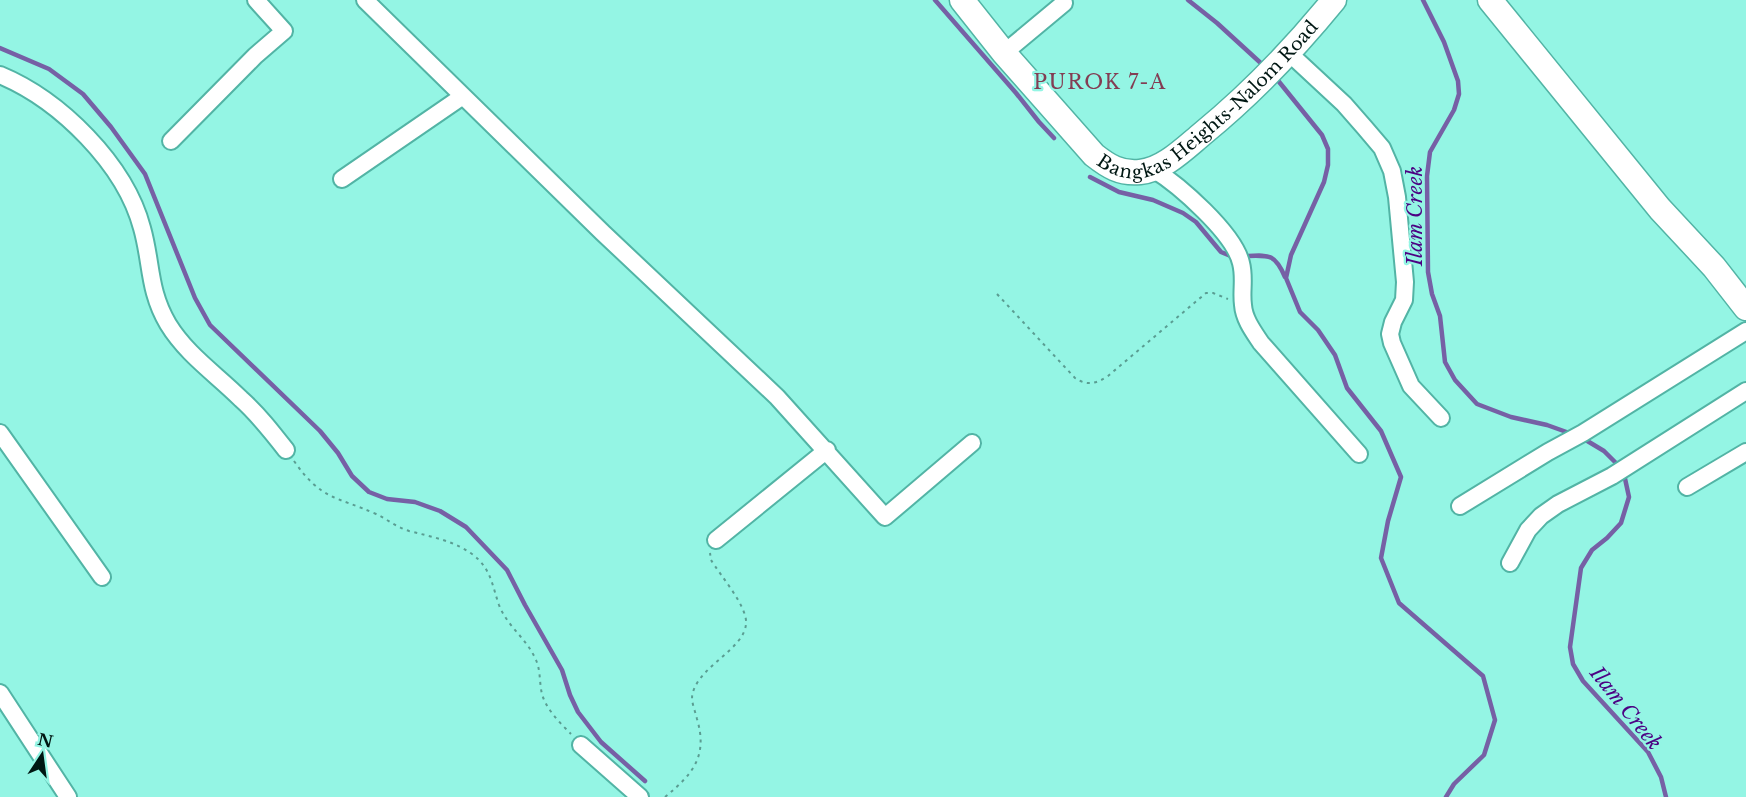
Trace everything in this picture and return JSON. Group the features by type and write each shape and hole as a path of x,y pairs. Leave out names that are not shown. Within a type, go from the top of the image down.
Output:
{"street":[{"path":"171,141 248,63 284,31 256,0"},
{"path":"365,0 777,397 885,517 972,443"},
{"name":"Bangkas Heights-Nalom Road","path":"962,0 1004,53 1094,155 1110,167 1123,172 1153,169 1190,144 1239,104 1335,0"},
{"path":"1490,0 1659,209 1714,267 1745,304"},
{"path":"1004,53 1064,3"},
{"path":"1288,52 1344,104 1365,128 1382,148 1392,171 1397,197 1405,282 1404,300 1390,334 1411,386 1441,417"},
{"path":"0,75 29,89 47,102 96,145 107,159 120,178 142,227 151,282 158,304 169,325 206,369 247,405 286,450"},
{"path":"342,179 463,96"},
{"path":"1153,169 1188,194 1232,243 1241,260 1244,277 1243,307 1248,323 1261,343 1359,454"},
{"path":"1460,506 1583,433 1746,331"},
{"path":"1510,563 1528,530 1541,516 1558,504 1612,476 1746,391"},
{"path":"0,433 102,577"},
{"path":"716,540 827,450"},
{"path":"1687,487 1746,452"},
{"path":"0,693 68,797"},
{"path":"581,745 640,797"}],"path":[{"path":"996,294 1075,378 1086,384 1099,382 1108,376 1206,293 1220,295 1243,307"},
{"path":"286,450 307,480 321,491 339,501 379,515 390,523 407,530 457,544 474,555 487,568 494,584 499,606 508,622 536,658 542,693 547,706 581,745"},
{"path":"665,797 689,775 698,760 701,735 692,693 696,684 737,641 746,624 743,608 711,560 711,545 716,540"}],"waterway":[{"path":"935,0 1054,138"},
{"path":"1188,0 1264,66"},
{"name":"Ilam Creek","path":"1423,0 1444,42 1458,81 1459,94 1454,110 1430,152 1427,176 1428,272 1432,294 1440,316 1445,362 1455,380 1477,404 1511,417 1547,425 1572,434"},
{"path":"0,48 49,69 83,94 111,127 145,174 195,298 210,325 320,431 338,453 352,476 369,492 387,499 415,502 440,511 466,527 507,570 562,670 578,712 601,742 645,781"},
{"path":"1276,78 1322,135 1328,149 1328,165 1324,182 1291,255 1286,278 1300,312 1318,330 1335,355 1347,388 1381,431 1401,477 1388,521 1381,558 1399,603 1483,676 1495,720 1484,755 1454,784 1446,797"},
{"path":"1090,177 1119,192 1153,200 1183,213 1196,222 1221,252 1233,257"},
{"path":"1246,256 1266,256 1275,260 1285,277"},
{"name":"Ilam Creek","path":"1584,439 1604,451 1619,466"},
{"name":"Ilam Creek","path":"1624,474 1629,497 1621,523 1592,550 1581,568 1570,647 1573,664 1583,681 1648,752 1661,777 1666,797"}],"district":[{"name":"PUROK 7-A","path":"1100,82"}]}
